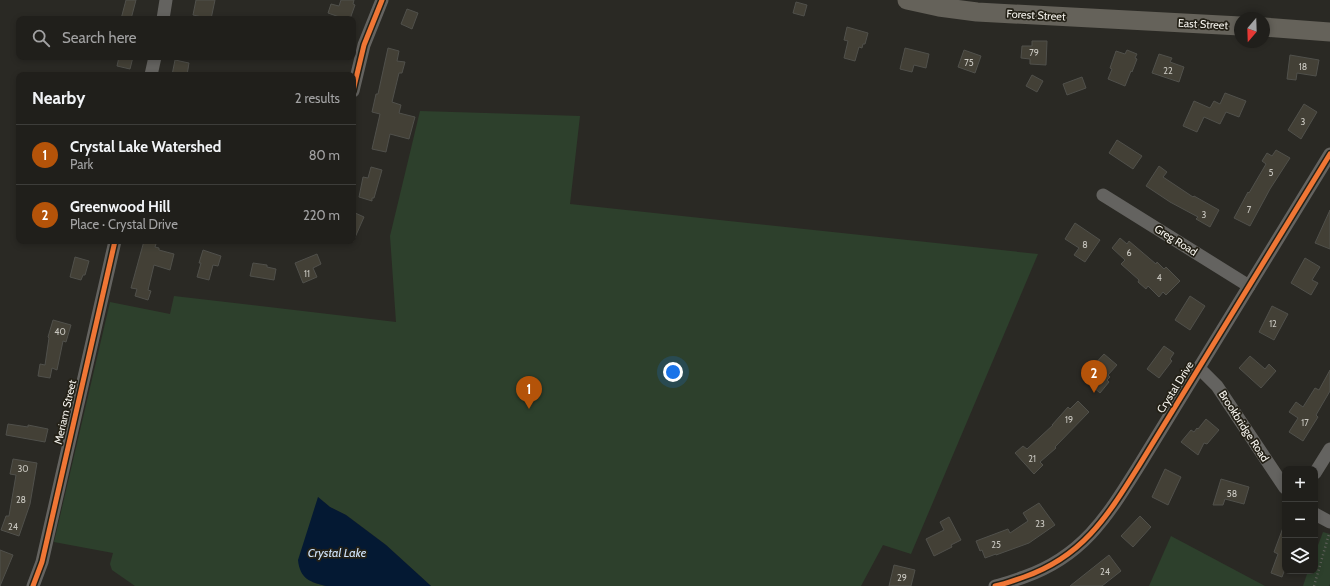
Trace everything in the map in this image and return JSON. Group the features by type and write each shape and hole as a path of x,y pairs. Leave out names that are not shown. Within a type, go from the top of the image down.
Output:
{"main road":[{"name":"Forest Street","path":"907,0 939,7 977,12 1166,22"},
{"name":"East Street","path":"1166,22 1234,26"},
{"path":"1270,27 1330,32"}],"street":[{"path":"163,16 166,0"},
{"path":"356,78 364,45 382,0"},
{"path":"152,72 154,60"},
{"name":"Crystal Drive","path":"995,586 1027,576 1049,566 1075,549 1088,537 1116,503 1330,154"},
{"name":"Greg Road","path":"1103,195 1249,286"},
{"name":"Meriam Street","path":"33,586 42,562 114,244"},
{"name":"Brookbridge Road","path":"1199,368 1217,386 1282,484"},
{"path":"1318,468 1330,449"},
{"path":"1318,516 1330,522"}],"path":[{"path":"1314,586 1330,532"}],"green space":[{"path":"420,111 580,116 570,204 1038,254 911,554 883,545 861,586 431,586 386,545 346,515 330,507 318,497 312,582 326,586 135,586 112,570 110,564 113,553 54,542 110,302 170,314 174,296 396,322 390,236"},
{"path":"1323,532 1330,534 1330,584 1329,586 1303,586 1307,574 1318,574 1318,545"},
{"path":"1171,536 1265,586 1149,586"}],"water":[{"name":"Crystal Lake","path":"318,497 330,507 346,515 386,545 431,586 326,586 307,579 301,572 298,560"}],"building":[{"path":"126,0 136,0 132,16 122,16"},
{"path":"196,0 215,0 212,16 193,15"},
{"path":"341,0 354,0 353,4 355,5 351,16 336,16 328,13 331,4 339,6"},
{"path":"796,2 807,5 804,16 793,13"},
{"path":"407,9 418,13 412,29 401,24"},
{"path":"847,27 868,33 865,44 863,44 862,48 859,47 855,61 844,58 848,41 844,40"},
{"path":"1032,41 1047,41 1046,65 1030,64 1030,59 1021,58 1022,46 1032,46"},
{"path":"388,48 399,51 397,61 405,62 402,73 399,73 392,102 401,105 399,113 415,117 409,139 390,134 386,152 372,149 380,114 372,112 376,94 378,94"},
{"path":"905,48 929,54 926,68 914,65 912,72 900,69"},
{"path":"964,50 981,56 975,73 958,67"},
{"path":"1127,50 1137,54 1135,58 1137,59 1125,86 1108,79 1116,51 1125,54"},
{"path":"1159,54 1172,58 1170,62 1184,67 1179,82 1152,73"},
{"path":"1290,55 1319,60 1316,76 1297,73 1296,80 1287,79"},
{"path":"118,60 132,60 130,69 117,66"},
{"path":"175,60 189,63 188,72 173,72"},
{"path":"1032,75 1043,81 1037,92 1026,86"},
{"path":"1082,77 1086,88 1067,95 1063,84"},
{"path":"1225,93 1246,101 1239,117 1226,112 1220,124 1204,117 1197,132 1183,126 1194,101 1210,108 1214,101 1220,104"},
{"path":"1304,104 1317,112 1301,139 1288,130"},
{"path":"1117,140 1142,156 1133,169 1109,153"},
{"path":"1276,150 1290,158 1270,189 1250,226 1234,218 1248,192 1249,193 1266,164 1262,161 1267,153 1272,156"},
{"path":"1159,166 1167,172 1163,177 1193,197 1194,196 1219,210 1210,227 1196,219 1198,217 1170,202 1146,186"},
{"path":"371,167 382,170 372,201 359,197 363,177 368,178"},
{"path":"1330,210 1330,249 1315,243"},
{"path":"356,213 364,217 356,235"},
{"path":"1075,223 1100,240 1085,262 1074,255 1079,248 1065,239"},
{"path":"1120,238 1127,244 1129,241 1156,264 1157,262 1164,269 1166,267 1180,281 1166,295 1163,292 1159,297 1148,286 1146,289 1138,282 1139,280 1121,264 1125,260 1112,248"},
{"path":"143,244 156,244 155,247 159,248 159,250 174,254 170,270 154,265 148,290 151,291 148,300 135,296 137,289 131,288"},
{"path":"203,250 221,256 218,266 213,265 209,280 197,277"},
{"path":"317,254 321,264 313,268 317,277 303,283 295,263"},
{"path":"75,257 89,261 85,275 83,275 81,280 70,277"},
{"path":"1305,258 1320,267 1312,280 1318,283 1311,295 1291,283"},
{"path":"253,263 267,265 267,267 276,269 274,280 250,276"},
{"path":"1190,296 1205,306 1190,330 1175,320"},
{"path":"1272,306 1288,314 1274,340 1259,332"},
{"path":"53,320 71,325 66,342 63,341 57,370 52,368 50,378 38,376 40,364 45,365 48,337"},
{"path":"1164,346 1174,353 1170,359 1172,361 1159,378 1147,369"},
{"path":"1104,354 1117,365 1108,375 1110,377 1107,380 1109,382 1100,393 1084,379 1093,369 1092,367"},
{"path":"1250,356 1265,369 1269,364 1276,371 1261,388 1239,368"},
{"path":"1330,370 1330,391 1316,415 1318,417 1303,441 1289,432 1298,418 1289,412 1296,402 1303,407 1315,388 1319,390"},
{"path":"1078,401 1089,412 1055,447 1056,448 1040,462 1043,465 1034,474 1015,453 1023,446 1027,449 1053,425 1068,407 1070,409"},
{"path":"1206,419 1219,430 1207,444 1204,443 1198,455 1181,442 1191,430 1194,432"},
{"path":"8,424 28,427 28,425 48,429 45,442 6,435"},
{"path":"13,459 37,463 30,504 19,536 1,530 6,516 9,516 16,475 10,474"},
{"path":"1165,469 1181,477 1168,505 1152,497"},
{"path":"1221,479 1249,487 1244,504 1225,499 1223,505 1213,505"},
{"path":"1039,503 1055,525 1029,543 985,558 976,541 1008,529 1010,533 1028,521 1023,513"},
{"path":"1140,516 1151,527 1133,547 1121,536"},
{"path":"949,517 961,540 951,545 952,547 934,556 926,539 944,530 940,522"},
{"path":"1282,530 1282,577 1271,573 1278,554 1274,552"},
{"path":"0,550 13,555 0,586"},
{"path":"1109,555 1121,571 1102,586 1070,586"},
{"path":"894,565 915,570 911,586 889,586"}],"cycle path":[{"path":"356,78 364,45 382,0"},
{"path":"995,586 1024,577 1063,558 1079,545 1105,517 1140,464 1330,154"},
{"path":"33,586 42,562 114,244"}],"place":[{"name":"Greenwood Hill","path":"1094,393"},
{"name":"Crystal Lake Watershed","path":"529,409"}]}
